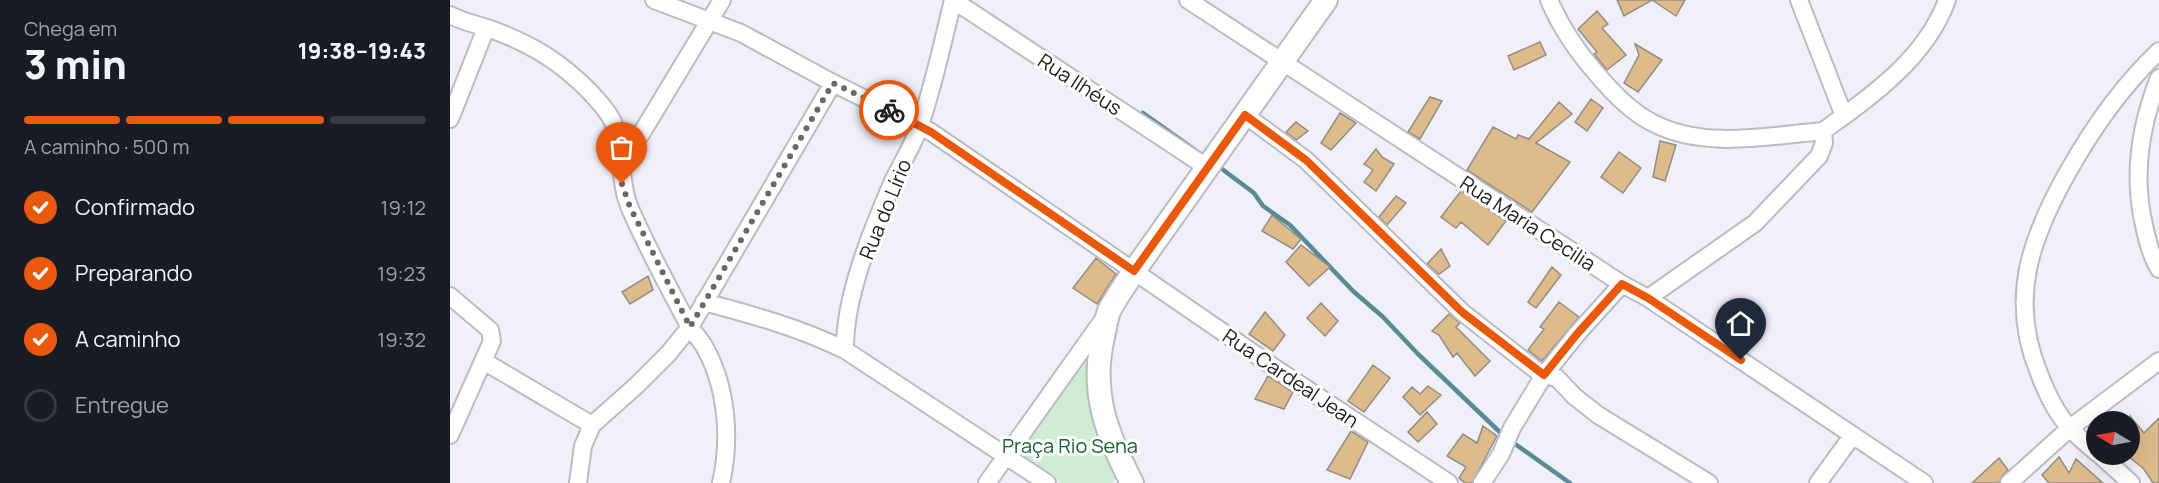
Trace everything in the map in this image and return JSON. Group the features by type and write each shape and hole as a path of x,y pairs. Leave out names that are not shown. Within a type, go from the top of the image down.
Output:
{"main road":[{"path":"1129,482 1100,405 1097,385 1100,348 1109,311 1134,271 1326,0"}],"street":[{"name":"Rua Cardeal Jean","path":"654,0 741,33 833,83 920,126 1449,483"},
{"path":"620,147 635,141 641,134 722,0"},
{"name":"Rua do Lírio","path":"845,350 846,330 854,289 894,178 920,126 953,0"},
{"name":"Rua Ilhéus","path":"953,0 1208,168"},
{"name":"Rua Maria Cecilia","path":"1188,0 1622,284 1648,298 1924,483"},
{"path":"1549,0 1560,26 1586,63 1613,93 1650,122 1689,135 1714,138 1823,131 1910,62 1942,15 1947,0"},
{"path":"1799,0 1844,116"},
{"path":"450,15 521,41 545,54 568,72 605,109 612,120 620,147 622,184 630,207 690,327 704,346 722,393 726,448 721,483"},
{"path":"450,118 486,28"},
{"path":"2086,443 2070,428 2053,403 2032,357 2025,332 2023,310 2025,285 2037,236 2048,209 2077,154 2121,91 2159,51"},
{"path":"2159,78 2144,122 2137,170 2139,205 2147,238 2159,269"},
{"path":"578,483 583,446 592,425 668,354 690,327 737,243 833,83"},
{"path":"1245,115 1306,160 1462,312 1544,375 1557,378 1582,404 1709,483"},
{"path":"1648,298 1755,223 1819,156 1823,149 1823,131"},
{"path":"1482,483 1501,454 1512,428 1544,375 1622,284"},
{"path":"450,296 490,330 492,336 485,362 455,409 450,435"},
{"path":"704,303 788,326 845,350 1047,483"},
{"path":"987,483 1109,311"},
{"path":"2009,483 2070,428 2159,361"},
{"path":"485,362 592,425"},
{"path":"1818,483 1853,435"},
{"path":"2111,465 2131,483"}],"green space":[{"name":"Praça Rio Sena","path":"1087,350 1094,356 1118,475 1112,483 1062,483 1016,458"}],"building":[{"path":"1617,0 1652,0 1624,16"},
{"path":"1652,0 1685,0 1676,16"},
{"path":"1597,11 1608,24 1602,28 1626,55 1607,70 1594,54 1597,52 1578,29"},
{"path":"1540,42 1546,55 1514,70 1508,56"},
{"path":"1635,44 1662,60 1638,92 1624,83 1639,55"},
{"path":"1430,97 1442,101 1420,139 1408,132"},
{"path":"1591,99 1603,108 1587,131 1575,122"},
{"path":"1559,102 1572,114 1536,143 1570,162 1532,212 1467,170 1493,127 1516,139 1518,135 1529,139"},
{"path":"1340,113 1356,123 1331,150 1321,143"},
{"path":"1296,122 1308,131 1296,140 1286,132"},
{"path":"1660,141 1676,145 1665,181 1653,177"},
{"path":"1376,149 1382,157 1394,164 1376,191 1364,182 1373,170 1364,164"},
{"path":"1619,152 1641,168 1623,193 1601,177"},
{"path":"1461,191 1506,221 1488,245 1461,222 1456,228 1441,217"},
{"path":"1396,196 1406,203 1387,225 1379,217"},
{"path":"1272,215 1301,239 1293,249 1262,231"},
{"path":"1301,245 1330,267 1309,286 1286,262"},
{"path":"1441,249 1450,266 1439,274 1427,264"},
{"path":"1096,258 1116,274 1097,304 1073,288"},
{"path":"1552,267 1561,275 1536,308 1528,302"},
{"path":"648,276 653,290 630,304 622,292"},
{"path":"1559,302 1579,317 1542,361 1528,350 1544,329 1540,327"},
{"path":"1321,303 1338,321 1325,336 1307,318"},
{"path":"1265,312 1285,335 1273,351 1249,334"},
{"path":"1449,314 1460,323 1456,327 1490,361 1475,376 1457,353 1453,357 1439,335 1432,331"},
{"path":"1373,365 1390,378 1364,412 1348,401"},
{"path":"1268,376 1293,392 1284,409 1255,399"},
{"path":"1428,386 1441,395 1420,415 1403,397 1412,387 1420,394"},
{"path":"1427,412 1437,424 1418,442 1408,432"},
{"path":"2159,418 2159,483 2153,483 2139,465 2140,428 2144,433"},
{"path":"1483,426 1497,436 1472,483 1465,483 1459,478 1466,467 1447,456 1463,434 1477,443"},
{"path":"1351,431 1368,442 1350,479 1327,470"},
{"path":"2059,457 2069,473 2076,459 2103,483 2049,483 2042,475"},
{"path":"1999,458 2008,470 1999,483 1972,483"}],"waterway":[{"path":"1143,113 1205,157"},
{"path":"1222,169 1254,193 1263,206 1290,225 1353,291 1383,317 1418,354 1505,437"},
{"path":"1511,441 1570,483"}],"way so far":[{"path":"622,184 630,207 690,327 737,243 833,83 889,110"}],"route":[{"path":"889,110 931,132 1134,271 1245,115 1306,160 1462,312 1541,374 1544,375 1622,284 1648,298 1741,360"}]}
